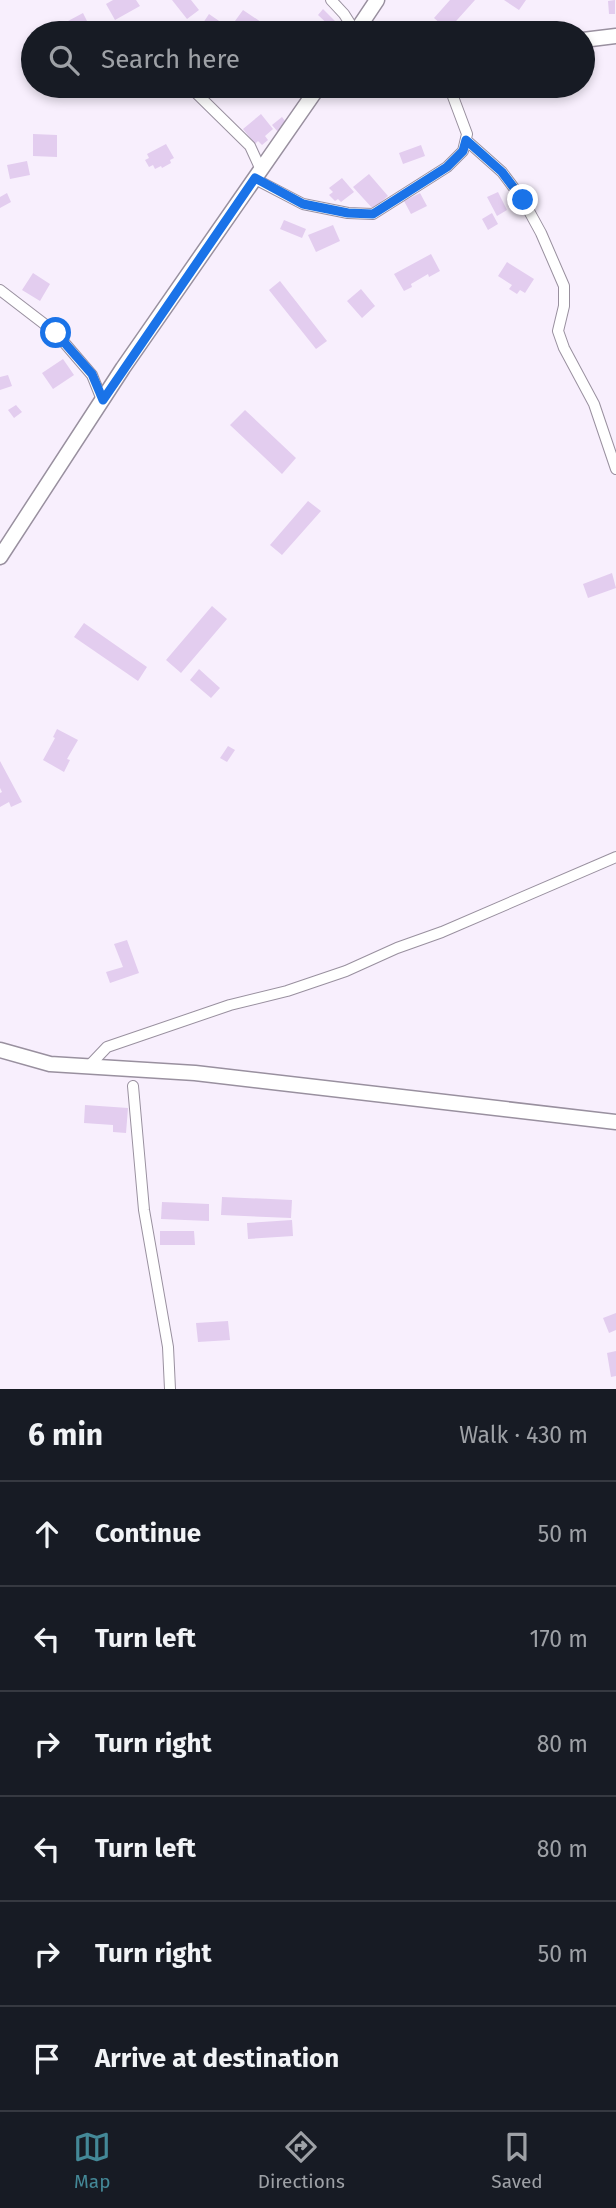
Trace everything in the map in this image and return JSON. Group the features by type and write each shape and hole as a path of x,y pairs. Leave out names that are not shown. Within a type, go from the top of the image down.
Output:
{"street":[{"path":"331,0 349,21"},
{"path":"364,21 377,0"},
{"path":"595,39 616,36"},
{"path":"201,98 250,146 258,174 303,204 348,213 373,214 447,167 463,151 467,134 454,98"},
{"path":"0,557 103,400 311,98"},
{"path":"466,140 502,172 523,200 541,233 564,286 564,306 558,331 564,348 594,404 616,469"},
{"path":"0,290 56,333 92,374 103,400"},
{"path":"88,1068 107,1047 230,1005 287,991 346,971 616,857"},
{"path":"0,1050 50,1064 195,1073 616,1122"},
{"path":"133,1086 144,1210 168,1347 170,1389"}],"building":[{"path":"113,0 136,0 140,6 115,20 106,4"},
{"path":"172,0 191,0 199,10 187,19"},
{"path":"450,0 475,0 456,21 438,21 434,18"},
{"path":"504,0 526,0 519,10"},
{"path":"615,0 615,14 609,14 608,1"},
{"path":"323,9 335,21 324,21 318,15"},
{"path":"243,10 260,21 235,21"},
{"path":"83,13 87,21 68,21"},
{"path":"209,14 219,21 204,21"},
{"path":"261,114 273,129 265,136 268,140 262,145 258,141 255,144 243,129"},
{"path":"282,117 288,125 278,132 272,125"},
{"path":"33,134 57,135 57,157 33,156"},
{"path":"166,144 174,158 170,160 171,163 162,168 161,166 155,169 153,165 149,167 145,160 149,158 147,154"},
{"path":"421,145 425,156 403,164 399,153"},
{"path":"27,161 30,175 10,179 7,165"},
{"path":"369,174 388,196 373,209 353,187"},
{"path":"342,178 354,192 341,202 338,199 335,201 329,195 333,192 329,188"},
{"path":"498,192 507,210 497,216 487,197"},
{"path":"7,193 11,202 0,208 0,197"},
{"path":"420,193 427,206 411,214 404,201"},
{"path":"492,213 498,224 488,230 482,219"},
{"path":"284,220 306,229 302,238 280,229"},
{"path":"333,225 340,241 316,252 308,235"},
{"path":"431,254 440,271 429,277 428,274 404,291 394,274"},
{"path":"507,262 534,279 525,293 520,290 517,294 509,289 512,285 498,276"},
{"path":"33,273 50,284 40,301 22,290"},
{"path":"280,281 327,341 316,349 269,290"},
{"path":"361,289 375,306 362,318 347,301"},
{"path":"63,359 74,375 53,389 42,373"},
{"path":"8,375 12,386 0,390 0,377"},
{"path":"16,405 22,412 14,418 8,410"},
{"path":"245,410 296,458 282,474 230,425"},
{"path":"308,501 321,511 282,555 270,545"},
{"path":"612,573 616,588 588,598 583,584"},
{"path":"212,606 227,619 181,673 166,660"},
{"path":"84,623 147,667 138,681 74,637"},
{"path":"199,669 220,688 211,698 190,680"},
{"path":"57,729 78,740 67,759 70,760 64,772 43,760"},
{"path":"228,746 235,750 227,762 220,758"},
{"path":"0,761 22,802 11,807 9,802 0,807"},
{"path":"127,940 139,973 110,983 106,972 123,967 114,944"},
{"path":"85,1105 128,1108 126,1133 113,1132 113,1125 84,1123"},
{"path":"222,1197 292,1200 291,1218 221,1215"},
{"path":"162,1202 209,1204 209,1221 161,1219"},
{"path":"292,1220 293,1236 248,1239 247,1223"},
{"path":"160,1231 194,1231 195,1245 160,1245"},
{"path":"616,1313 616,1330 609,1333 603,1318"},
{"path":"228,1321 230,1340 198,1342 196,1323"},
{"path":"616,1351 616,1376 611,1377 607,1353"}],"route":[{"path":"56,333 92,374 103,400 255,178 303,204 348,213 373,214 447,167 463,151 466,140 502,172 523,200"}]}
